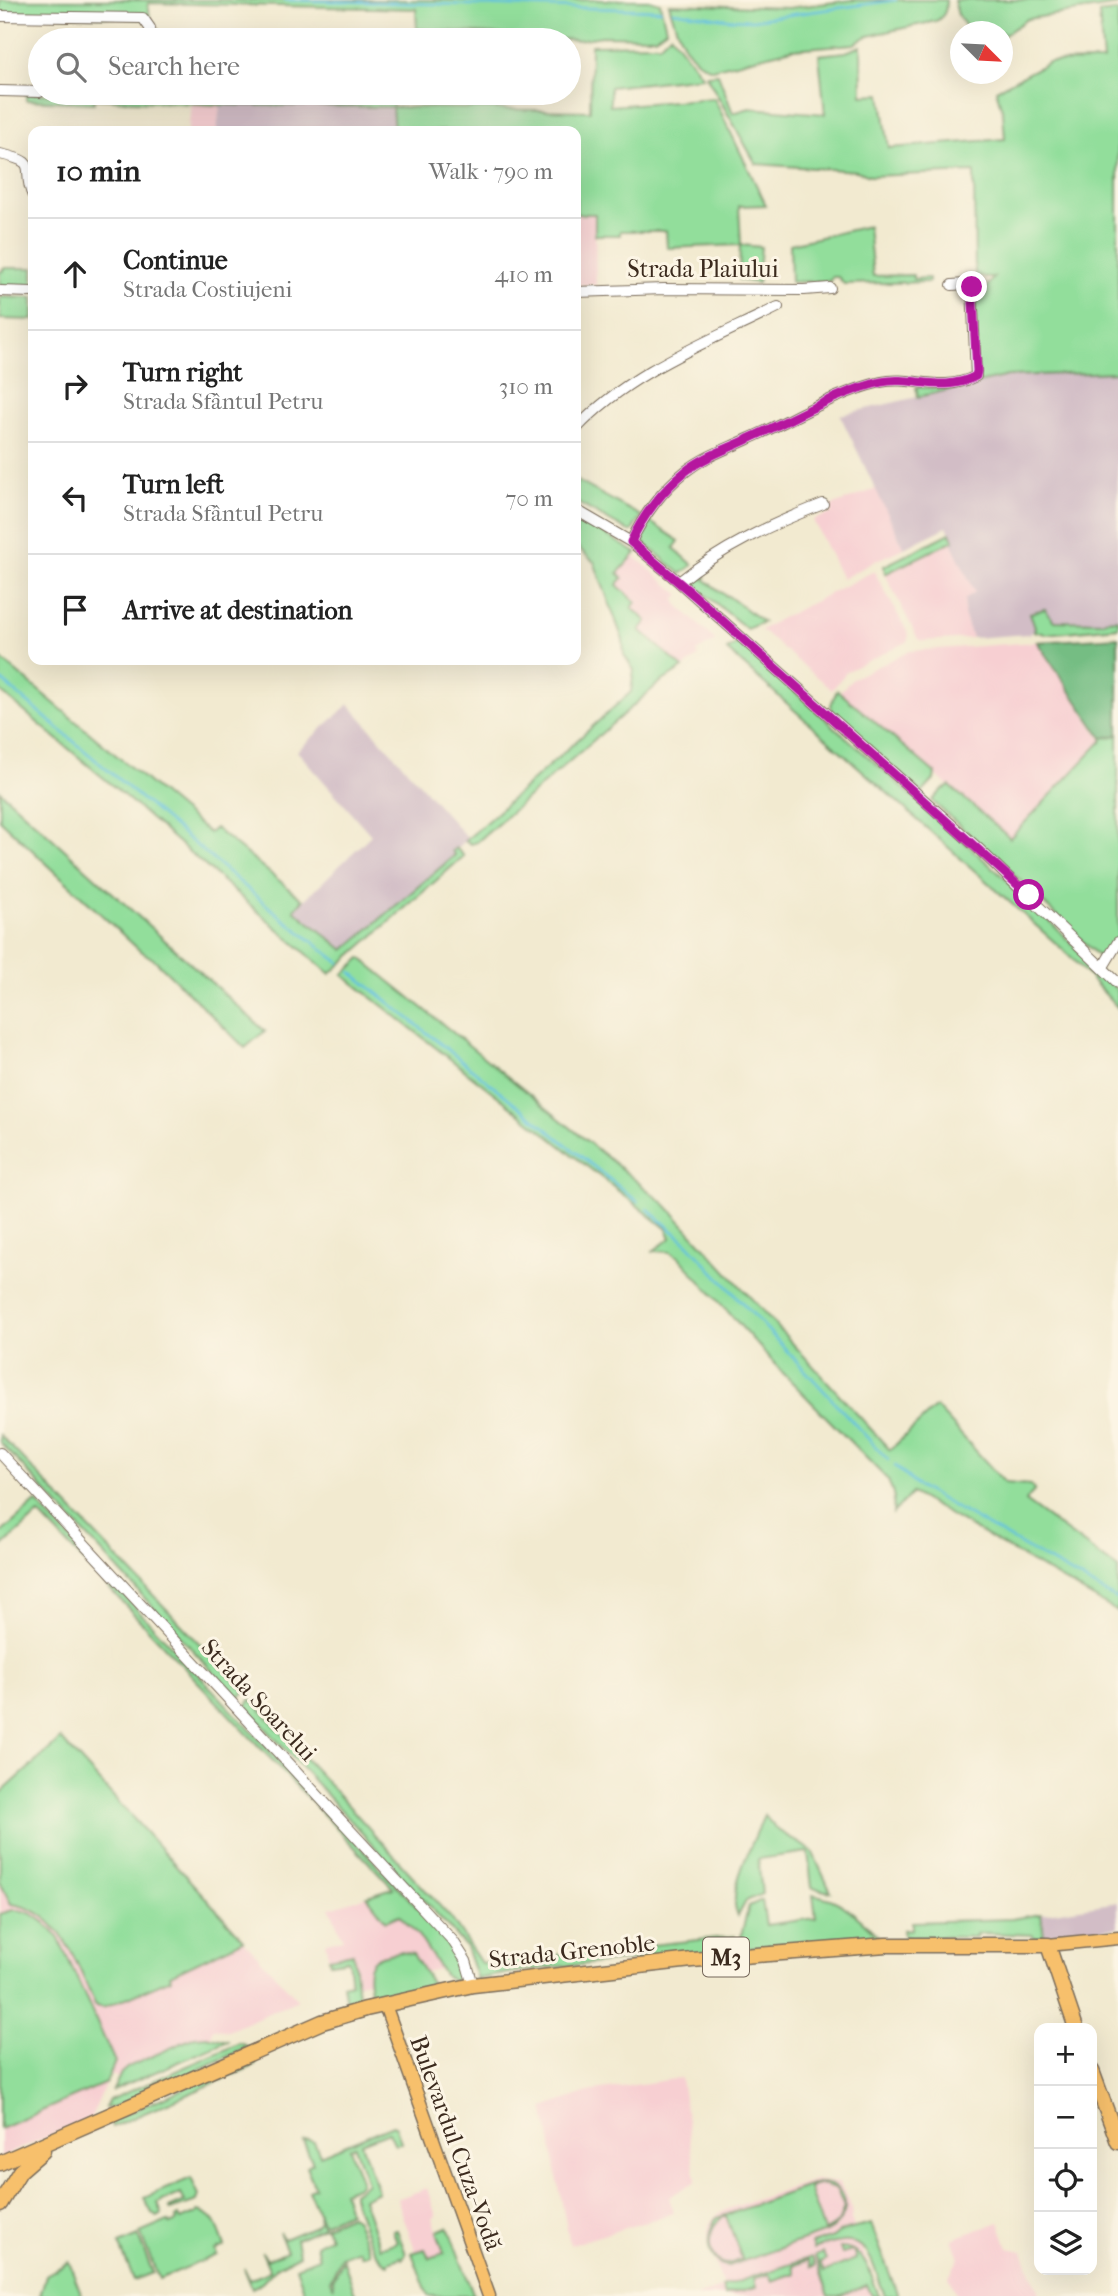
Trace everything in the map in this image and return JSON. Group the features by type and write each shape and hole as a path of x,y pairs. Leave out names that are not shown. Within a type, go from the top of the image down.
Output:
{"highway":[{"name":"Strada Grenoble","path":"0,2162 335,2018 473,1985 692,1960 876,1946 1048,1945"},
{"path":"1048,1945 1074,2023"},
{"path":"1097,2085 1118,2142"},
{"name":"Strada Grenoble","path":"0,2204 26,2164 59,2138"}],"main road":[{"name":"Strada Grenoble","path":"1048,1945 1118,1938"},
{"name":"Bulevardul Cuza-Vodă","path":"385,2005 489,2296"}],"street":[{"path":"0,16 143,18 150,28"},
{"path":"0,91 28,92"},
{"path":"0,154 24,160 28,166"},
{"path":"631,542 650,510 673,484 695,465 715,454 799,414 867,386 895,380 929,385 944,384 976,376 972,287 965,284 952,285"},
{"name":"Strada Plaiului","path":"581,292 830,288"},
{"path":"0,291 28,292"},
{"path":"581,424 597,407 627,384 778,307"},
{"path":"679,582 751,536 823,504"},
{"path":"581,513 631,542 679,582 980,850 1118,983"},
{"path":"1102,967 1118,942"},
{"name":"Strada Soarelui","path":"0,1453 453,1941 466,1961 473,1985"}],"shaded area":[{"path":"191,105 220,105 218,126 189,126"},
{"path":"220,105 393,107 394,126 218,126"},
{"path":"581,214 595,214 596,285 581,285"},
{"path":"1118,372 1118,619 1105,622 1054,621 1049,616 1029,634 972,638 964,614 965,599 975,592 951,542 954,540 947,527 904,548 840,415 1008,376"},
{"path":"876,489 904,548 842,579 813,520 832,513 831,506"},
{"path":"951,542 976,592 965,599 964,614 972,638 922,641 918,639 885,574"},
{"path":"634,556 680,595 675,599 677,604 716,641 696,652 698,657 683,668 639,630 632,607 636,602 617,584 623,578 618,573"},
{"path":"874,571 909,635 907,642 847,671 832,690 761,630 776,621"},
{"path":"1037,642 1102,741 1009,838 839,692 855,677 910,651"},
{"path":"349,704 468,839 453,851 455,855 345,950 294,910 371,835 297,751"},
{"path":"61,1739 298,2000 228,2031 213,2028 211,2038 119,2078 110,2074 91,2118 0,2157 0,1794"},
{"path":"382,1892 418,1935 440,1969 351,1984 348,1960 330,1963 325,1942 343,1939 330,1908"},
{"path":"1118,1902 1118,1927 1044,1936 1041,1914"},
{"path":"681,2078 696,2181 669,2197 674,2213 570,2245 544,2108 588,2092"},
{"path":"815,2180 839,2183 846,2194 852,2209 851,2219 879,2296 696,2296 724,2287 707,2243 707,2230 711,2221 722,2211"},
{"path":"427,2188 436,2216 432,2218 444,2253 429,2258 425,2249 416,2252 397,2199"},
{"path":"999,2222 1008,2248 1023,2251 1040,2296 957,2296 949,2276 959,2258 952,2239"}],"green space":[{"path":"0,0 649,0 660,3 666,29 655,37 602,36 581,40 581,28 417,28 416,9 148,3 150,19 0,12"},
{"path":"852,0 946,0 946,7 944,14 936,21 865,37 854,44 792,49 712,69 688,51 669,4 788,8"},
{"path":"954,0 1118,0 1118,5 1027,19 1013,29 1013,21 962,21"},
{"path":"1118,11 1118,372 1008,376 918,397 916,387 934,388 972,382 976,301 994,277 975,277 974,172 870,176 857,171 756,164 706,75 718,74 733,113 750,108 825,114 819,55 846,52 861,46 862,95 881,94 889,148 1005,139 1003,113 996,90 1013,84 1013,81 1049,62 1103,61 1099,13"},
{"path":"670,34 703,77 610,87 610,106 714,98 766,205 739,206 741,245 761,247 758,283 739,280 740,245 667,248 666,231 620,231 620,235 595,235 595,214 581,214 581,126 394,126 392,107 220,105 393,105 590,111 591,45 660,44"},
{"path":"868,226 873,276 913,275 913,279 929,278 929,282 844,284 838,277 832,277 830,281 791,282 790,244"},
{"path":"3,268 28,268 28,288 0,286 0,271 3,271"},
{"path":"0,297 28,298 28,320 0,319"},
{"path":"581,483 641,516 632,531 581,505"},
{"path":"646,519 679,541 674,548 693,565 681,574 643,542 639,535"},
{"path":"581,520 636,553 618,573 623,578 617,585 636,602 632,608 647,621 640,630 683,668 658,684 477,842 471,844 465,841 631,692 634,670 624,655 623,640 594,562 581,550"},
{"path":"950,533 954,540 885,574 884,566"},
{"path":"700,572 706,577 704,579 763,622 747,629 689,581"},
{"path":"1045,609 1054,621 1104,622 1118,619 1118,627 1045,634 1034,631 1030,613"},
{"path":"1118,637 1118,735 1102,738 1037,642"},
{"path":"739,642 1026,897 1118,991 1118,1008 1069,955 727,650"},
{"path":"0,658 209,833 215,828 303,900 294,910 344,950 455,855 452,851 456,848 464,856 330,974 0,691"},
{"path":"837,690 935,773 934,780 922,793 833,714 831,705"},
{"path":"1118,735 1118,938 1106,956 1100,958 1022,882 932,801 950,786 1010,838 1102,738"},
{"path":"0,791 265,1031 245,1048 156,961 138,949 0,820"},
{"path":"361,958 666,1205 890,1450 936,1407 1005,1483 1030,1485 1035,1490 1025,1501 1118,1569 1118,1612 912,1493 893,1513 894,1497 888,1480 781,1371 679,1257 670,1252 653,1251 671,1238 667,1229 343,975"},
{"path":"0,1435 245,1691 238,1699 0,1442"},
{"path":"36,1502 439,1931 460,1960 463,1981 453,1981 445,1976 418,1935 399,1915 386,1921 367,1896 393,1888 39,1514 0,1548 0,1534"},
{"path":"251,1699 451,1918 481,1963 735,1936 734,1950 525,1970 477,1979 466,1947 246,1707"},
{"path":"61,1739 244,1940 170,1975 171,1979 103,2008 96,2006 74,1957 55,1928 29,1908 11,1904 0,1882 0,1794"},
{"path":"764,1815 776,1829 812,1851 831,1892 812,1888 808,1852 758,1859 762,1894 746,1901 738,1916 735,1894 738,1880"},
{"path":"813,1895 841,1905 880,1938 743,1948 741,1935 749,1906 762,1900 766,1925 816,1918"},
{"path":"13,1910 27,1912 39,1918 59,1939 115,2062 106,2083 0,2129 0,1914"},
{"path":"1041,1914 1044,1936 1034,1938 1033,1935 983,1933 976,1934 976,1937 904,1937 903,1930 912,1929 912,1922 1011,1919"},
{"path":"400,1952 413,1954 433,1986 375,2001 368,1975 371,1964 379,1957"},
{"path":"353,1953 358,1996 347,2009 343,1985 351,1983 348,1960 330,1963 329,1958"},
{"path":"207,2036 228,2041 113,2090 121,2073 128,2067 195,2037"},
{"path":"240,2043 249,2047 112,2108 105,2108 109,2100"},
{"path":"253,2058 256,2064 254,2066 112,2127 110,2121"},
{"path":"393,2125 401,2142 395,2145 389,2132 361,2143 378,2192 363,2199 380,2248 397,2242 393,2231 397,2230 406,2254 402,2259 401,2257 389,2264 377,2254 372,2245 353,2196 353,2193 367,2183 354,2146 349,2148 361,2181 358,2186 343,2192 349,2212 323,2224 308,2190 315,2187 306,2166 313,2163 303,2141 314,2142 320,2155"},
{"path":"191,2178 199,2195 197,2201 170,2210 169,2208 185,2201 181,2193 158,2203 162,2215 157,2217 152,2213 144,2198"},
{"path":"817,2183 836,2188 845,2202 845,2210 838,2222 844,2207 837,2190 820,2184 809,2188 824,2231 837,2223 835,2226 826,2232 729,2266 721,2264 715,2260 711,2254 709,2247 710,2231 717,2218","holes":["726,2216 742,2259 726,2264 714,2258 710,2244 713,2228"]},
{"path":"197,2211 213,2219 225,2246 215,2250 217,2255 159,2279 140,2233 168,2221 170,2224 177,2221 179,2216 181,2220"},
{"path":"350,2215 356,2220 370,2253 361,2256 359,2250 341,2257 330,2281 334,2287 333,2280 343,2259 356,2296 306,2296 296,2267 319,2258 316,2245 330,2237 325,2226"},
{"path":"318,2216 323,2227 296,2239 299,2255 278,2266 262,2283 252,2288 244,2268 250,2280 270,2271 262,2252 267,2260 287,2251 279,2232 284,2239 315,2226 319,2221"},
{"path":"871,2224 898,2296 885,2296 869,2256 856,2243 845,2242 813,2249 811,2244 833,2237 839,2232"},
{"path":"448,2227 474,2296 428,2296 412,2253 425,2249 429,2258 444,2253 437,2231"},
{"path":"138,2236 153,2273 134,2280 119,2244"},
{"path":"840,2248 849,2249 853,2251 842,2254"},
{"path":"853,2251 866,2264 879,2296 872,2296 867,2285 839,2296 829,2296 815,2256 823,2253 826,2260 820,2263 824,2272 856,2259"},
{"path":"812,2257 815,2266 811,2267 808,2260 793,2266 795,2273 772,2281 769,2274 754,2279 756,2287 725,2295 722,2287"},
{"path":"69,2262 82,2296 40,2296 46,2275"}],"waterway":[{"path":"285,0 661,10"},
{"path":"673,11 752,20 896,0"},
{"path":"0,679 281,917 340,963"},
{"path":"351,972 638,1202"},
{"path":"648,1209 688,1244 888,1460"},
{"path":"895,1466 916,1485 1118,1600"}],"route":[{"path":"972,287 976,376 944,384 929,385 895,380 867,386 799,414 715,454 681,475 650,510 631,542 1029,895"}]}
